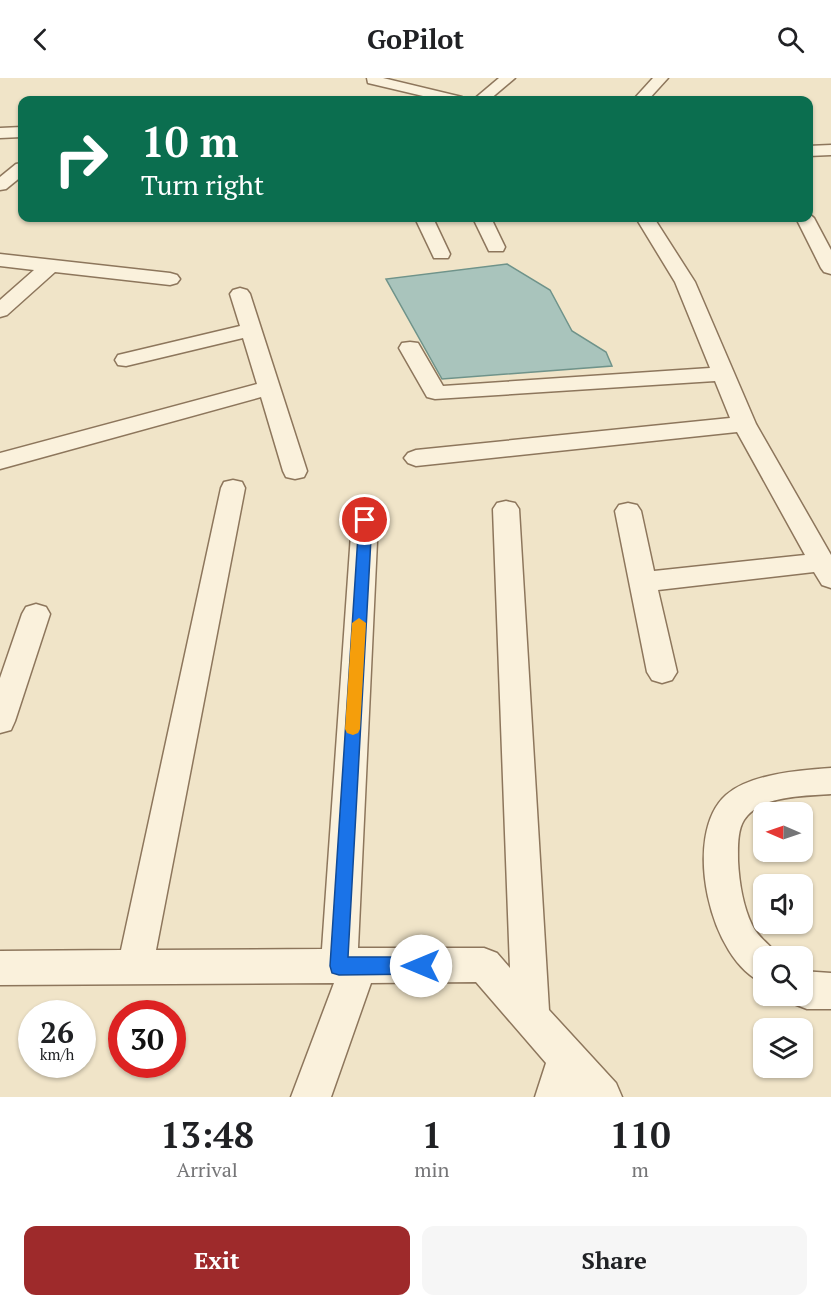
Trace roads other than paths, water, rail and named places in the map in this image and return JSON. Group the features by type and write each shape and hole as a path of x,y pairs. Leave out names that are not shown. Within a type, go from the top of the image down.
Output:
{"street":[{"path":"375,78 373,80 440,96"},
{"path":"485,96 508,78"},
{"path":"644,96 661,78"},
{"path":"0,133 18,132"},
{"path":"813,151 831,150"},
{"path":"426,222 441,254"},
{"path":"484,222 496,247"},
{"path":"644,582 826,570 744,424 685,282 648,222"},
{"path":"807,222 831,268"},
{"path":"0,260 170,279"},
{"path":"0,311 50,266"},
{"path":"240,294 295,471"},
{"path":"126,360 251,330"},
{"path":"410,348 435,392 441,393 723,374"},
{"path":"0,461 269,388"},
{"path":"416,458 744,424"},
{"path":"135,967 233,488"},
{"path":"506,509 531,1018"},
{"path":"628,511 662,672"},
{"path":"311,1097 349,966 365,520"},
{"path":"0,722 36,614"},
{"path":"753,955 741,942 725,902 721,863 723,828 736,804 764,792 807,783 831,781"},
{"path":"0,968 484,965 602,1097"},
{"path":"813,991 831,991"},
{"path":"555,1097 567,1058"}],"water":[{"path":"507,264 550,290 572,331 606,352 612,366 442,379 386,279"}]}
